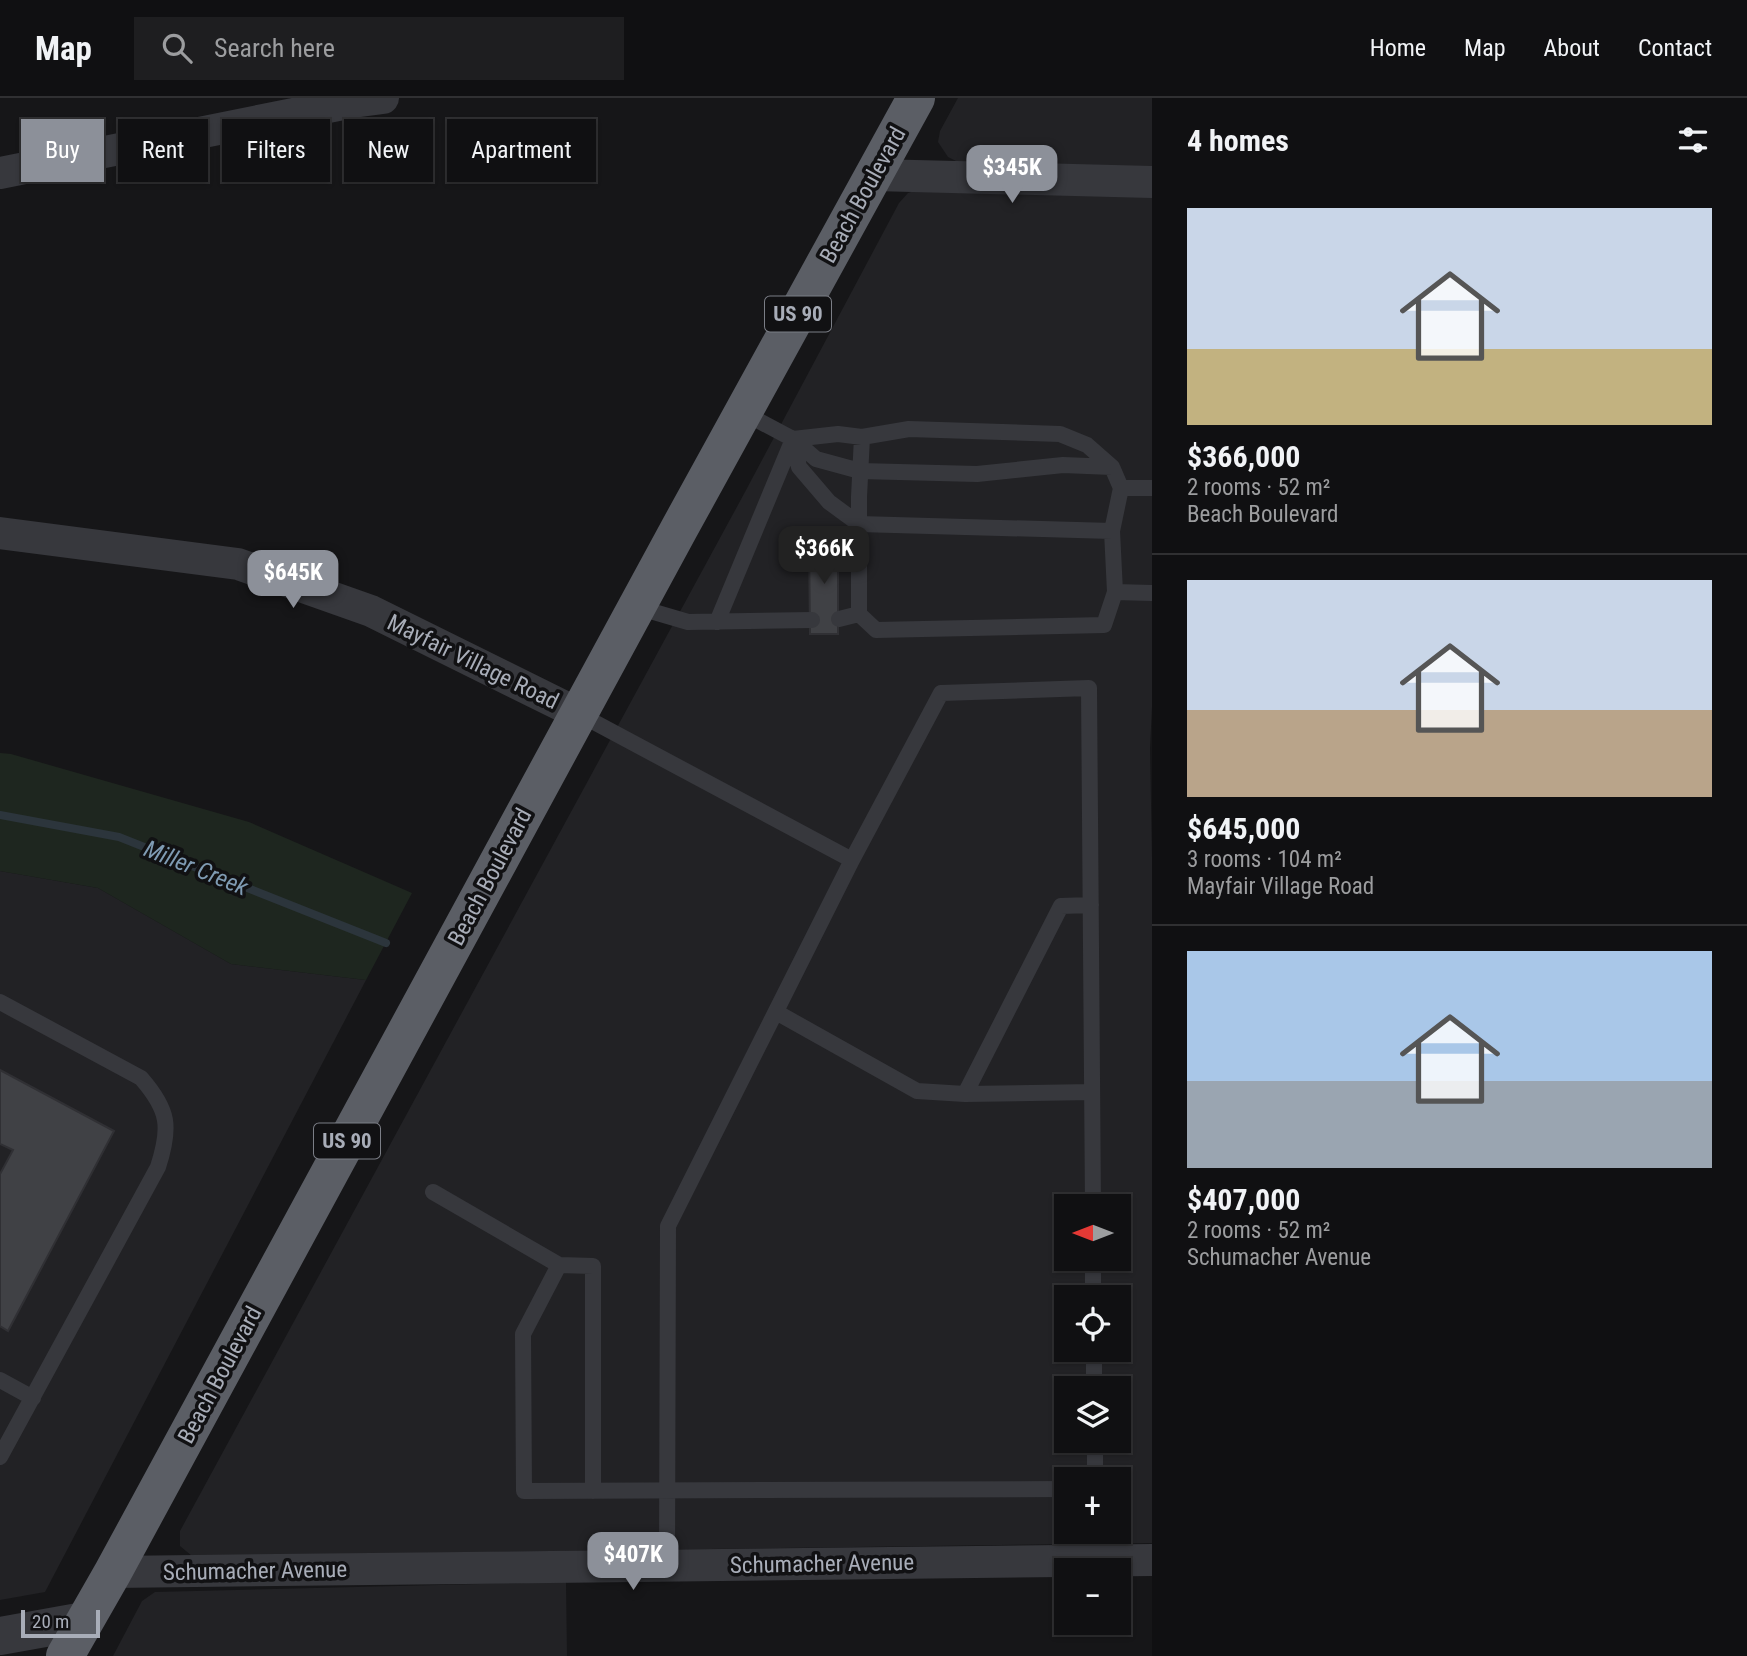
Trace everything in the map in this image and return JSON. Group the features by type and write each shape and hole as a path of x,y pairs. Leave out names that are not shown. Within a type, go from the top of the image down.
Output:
{"highway":[{"name":"Beach Boulevard","path":"65,1656 916,98"}],"street":[{"path":"0,173 383,98"},
{"path":"874,175 1152,182"},
{"name":"Mayfair Village Road","path":"0,533 238,564 371,611 579,714"},
{"name":"Schumacher Avenue","path":"113,1572 1152,1560"},
{"path":"0,1636 85,1621"}],"lane":[{"path":"744,413 793,439 816,459 860,471 977,474 1063,465 1112,467"},
{"path":"793,439 838,434 862,438 909,429 1060,434 1087,445 1112,467 1121,488 1112,531 1115,592 1104,625 876,630 859,614 862,438"},
{"path":"793,439 799,467 829,502 859,524 1112,531"},
{"path":"717,622 793,439"},
{"path":"1121,488 1152,488"},
{"path":"1115,592 1152,593"},
{"path":"637,607 688,622 812,620"},
{"path":"839,619 859,614"},
{"path":"667,1565 668,1226 852,860 941,694 1089,688 1093,1194"},
{"path":"579,714 852,860"},
{"path":"965,1094 1061,906 1091,905"},
{"path":"0,1002 141,1078 156,1095 167,1119 166,1144 158,1167 0,1457"},
{"path":"776,1012 917,1091 965,1094 1092,1093"},
{"path":"433,1192 559,1265 593,1266 593,1491"},
{"path":"559,1265 523,1334 524,1491 1054,1489"},
{"path":"0,1380 33,1398"}],"shaded area":[{"path":"958,98 1152,98 1152,169 960,163 948,157 938,142 940,131"},
{"path":"917,190 1152,196 1152,1543 1131,1543 1131,1467 1054,1467 1054,1544 1078,1544 192,1556 180,1546 180,1531 745,492 899,203 908,193"},
{"path":"0,753 249,822 412,893 366,980 231,964 98,888 0,871"},
{"path":"0,871 98,888 231,964 366,980 45,1592 0,1600"},
{"path":"566,1582 567,1656 113,1656 142,1601 155,1592"}],"building":[{"path":"809,538 838,538 838,634 810,634"},
{"path":"0,1070 114,1131 8,1331 0,1326 0,1174 13,1150 0,1144"}],"waterway":[{"name":"Miller Creek","path":"0,815 119,837 386,943"}]}
